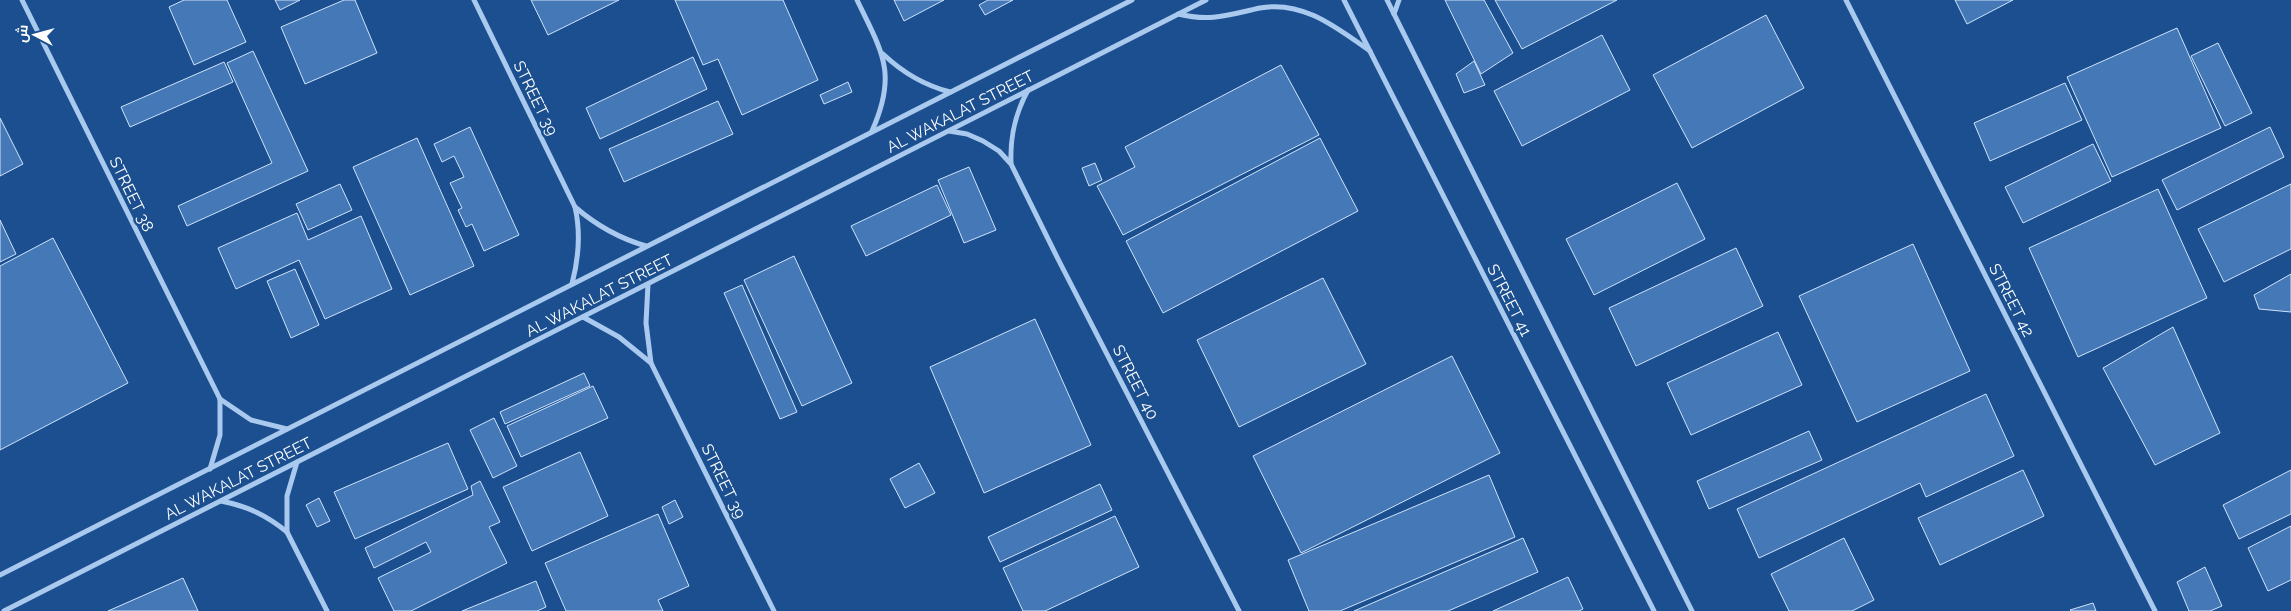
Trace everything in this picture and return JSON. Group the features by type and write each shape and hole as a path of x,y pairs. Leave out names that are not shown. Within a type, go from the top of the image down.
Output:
{"street":[{"name":"STREET 38","path":"22,0 220,399 220,435 210,469"},
{"name":"STREET 39","path":"474,0 575,207 578,222 579,253 572,284"},
{"path":"857,0 883,54 885,70 883,102 872,131"},
{"name":"AL WAKALAT STREET","path":"0,576 1132,0"},
{"name":"AL WAKALAT STREET","path":"4,611 1206,0"},
{"name":"STREET 41","path":"1344,0 1654,611"},
{"name":"STREET 41","path":"1387,0 1692,611"},
{"path":"1394,14 1399,0"},
{"name":"STREET 42","path":"1846,0 2155,611"},
{"path":"1178,14 1198,19 1215,18 1262,8 1291,7 1319,16 1370,51"},
{"path":"883,54 913,78 932,87 950,92"},
{"name":"STREET 40","path":"1012,164 1010,144 1013,126 1019,107 1028,90"},
{"name":"STREET 40","path":"949,131 967,134 983,141 999,151 1012,164 1058,259 1239,611"},
{"name":"STREET 39","path":"575,207 587,218 615,235 646,246"},
{"name":"STREET 39","path":"648,284 646,324 651,363 774,611"},
{"name":"STREET 39","path":"583,317 619,337 651,363"},
{"name":"STREET 38","path":"220,399 251,420 287,429"},
{"path":"298,462 287,496 287,532 327,611"},
{"path":"220,501 239,504 256,511 287,532"}],"building":[{"path":"184,0 227,0 246,42 194,65 169,7"},
{"path":"275,0 300,0 280,10"},
{"path":"344,0 355,0 377,53 305,84 281,27"},
{"path":"531,0 619,0 548,35"},
{"path":"675,0 783,0 818,80 742,115 718,59 703,65"},
{"path":"894,0 944,0 904,21"},
{"path":"988,0 1013,0 985,15 979,5"},
{"path":"1445,0 1484,0 1513,53 1481,74"},
{"path":"1495,0 1617,0 1522,49"},
{"path":"1955,0 2013,0 1967,24"},
{"path":"1766,15 1804,88 1692,148 1653,75"},
{"path":"2177,28 2221,128 2112,177 2067,77"},
{"path":"1602,35 1630,90 1522,146 1494,91"},
{"path":"2218,43 2252,113 2225,126 2191,56"},
{"path":"253,51 308,171 187,226 178,206 272,163 227,63"},
{"path":"693,57 707,89 600,139 586,108"},
{"path":"1474,61 1485,85 1464,93 1456,74"},
{"path":"224,62 233,82 130,127 121,107"},
{"path":"1281,65 1319,135 1123,235 1097,186 1135,167 1125,147"},
{"path":"848,82 852,92 824,104 820,95"},
{"path":"2065,83 2082,120 1990,161 1974,123"},
{"path":"718,101 733,134 624,182 609,149"},
{"path":"0,118 23,164 0,176"},
{"path":"470,127 519,235 484,251 472,224 466,227 458,210 462,208 450,183 464,177 454,156 442,162 434,144"},
{"path":"2270,127 2284,157 2177,210 2162,180"},
{"path":"417,138 474,266 410,295 353,167"},
{"path":"1320,138 1358,211 1163,313 1126,241"},
{"path":"2093,144 2111,181 2023,223 2005,187"},
{"path":"1095,163 1102,180 1089,186 1082,168"},
{"path":"969,167 996,230 964,243 938,180"},
{"path":"1677,183 1705,239 1594,295 1566,239"},
{"path":"340,184 352,210 308,230 296,204"},
{"path":"2291,184 2291,249 2224,282 2198,229"},
{"path":"937,185 951,215 866,256 851,226"},
{"path":"2158,189 2207,298 2078,357 2029,248"},
{"path":"297,213 308,240 361,216 392,289 325,319 299,260 236,289 218,248"},
{"path":"0,220 16,254 0,262"},
{"path":"53,238 128,383 0,450 0,266"},
{"path":"1913,244 1970,371 1857,422 1799,296"},
{"path":"1736,248 1763,306 1636,366 1609,308"},
{"path":"794,256 852,383 802,406 744,280"},
{"path":"295,269 319,325 291,338 267,281"},
{"path":"2291,274 2291,312 2259,309 2254,295"},
{"path":"1323,278 1366,364 1239,427 1197,340"},
{"path":"742,285 797,412 780,419 724,293"},
{"path":"1035,319 1091,445 984,493 930,367"},
{"path":"2173,327 2220,433 2155,465 2103,368"},
{"path":"1778,332 1802,385 1691,435 1667,383"},
{"path":"1452,356 1500,453 1301,553 1253,456"},
{"path":"584,373 590,386 505,424 500,412"},
{"path":"593,386 608,418 521,457 507,426"},
{"path":"1986,394 2014,456 1926,497 1920,483 1759,558 1737,509"},
{"path":"494,418 517,466 493,478 470,430"},
{"path":"1809,431 1822,460 1709,509 1697,481"},
{"path":"448,443 468,489 355,539 334,492"},
{"path":"580,452 608,516 532,551 503,487"},
{"path":"919,463 935,493 905,508 890,479"},
{"path":"2023,470 2044,516 1940,565 1918,518"},
{"path":"2291,470 2291,514 2239,539 2223,505"},
{"path":"1489,475 1515,537 1340,611 1309,611 1288,560"},
{"path":"480,481 500,522 489,527 507,563 411,611 394,611 378,578 431,552 426,542 374,568 365,548 473,495 471,486"},
{"path":"1100,484 1112,510 1000,562 988,537"},
{"path":"319,498 330,521 317,527 306,505"},
{"path":"675,500 683,517 669,524 662,507"},
{"path":"658,514 689,586 658,600 663,611 566,611 545,563"},
{"path":"1115,516 1139,567 1045,611 1023,611 1003,568"},
{"path":"2291,526 2291,580 2268,591 2248,548"},
{"path":"1523,538 1538,572 1448,611 1354,611"},
{"path":"1844,538 1874,600 1852,611 1789,611 1771,574"},
{"path":"2205,567 2222,606 2210,611 2189,611 2177,582"},
{"path":"1568,577 1583,609 1579,611 1493,611"},
{"path":"183,578 198,611 108,611"},
{"path":"536,581 546,607 537,611 462,611"},
{"path":"2093,603 2096,611 2070,610"}]}
